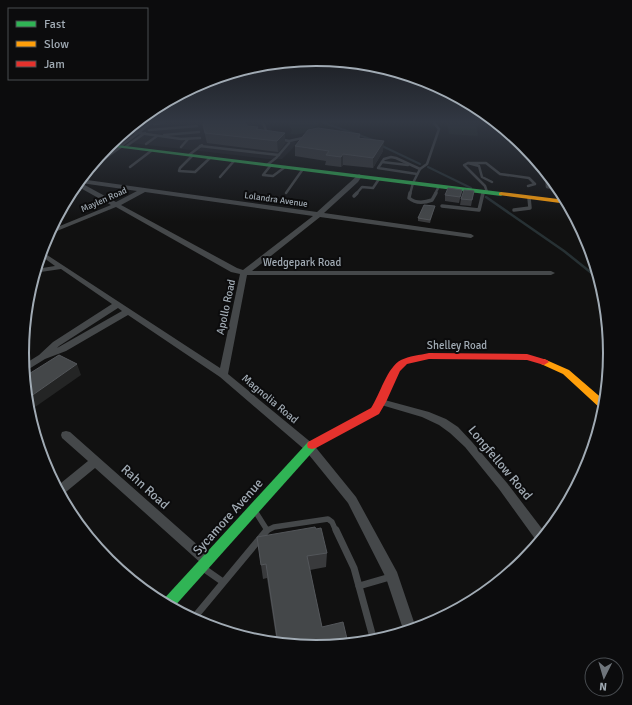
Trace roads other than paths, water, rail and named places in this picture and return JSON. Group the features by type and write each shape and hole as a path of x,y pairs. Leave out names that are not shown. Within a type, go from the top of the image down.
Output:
{"main road":[{"path":"191,156 560,201"},
{"name":"Shelley Road","path":"309,447 375,411 382,402 396,369 404,362 415,358 429,356 527,357 551,364 566,372 599,400"},
{"name":"Sycamore Avenue","path":"171,600 309,447"}],"street":[{"name":"Apollo Road","path":"223,376 244,273 318,214 356,181 359,176"},
{"name":"Lolandra Avenue","path":"84,183 471,236"},
{"name":"Wedgepark Road","path":"83,185 234,270 244,273 551,273"},
{"name":"Maylen Road","path":"58,229 116,205 144,190"},
{"name":"Magnolia Road","path":"45,256 223,376 309,447 352,500 392,576 408,624"},
{"path":"41,271 62,267"},
{"path":"42,358 56,344 117,305"},
{"path":"30,366 127,312"},
{"path":"82,328 91,333"},
{"name":"Longfellow Road","path":"382,402 425,415 451,428 486,465 538,534"},
{"name":"Rahn Road","path":"66,435 96,461 203,563"},
{"path":"63,488 96,461"}],"lane":[{"path":"130,167 141,156"},
{"path":"191,156 179,171 194,172 210,158"},
{"path":"269,165 278,156"},
{"path":"430,156 427,164 420,169 413,183 409,198 412,201 426,203 432,200 439,186"},
{"path":"418,174 379,169 382,162 386,158 393,157 420,169"},
{"path":"220,177 234,161"},
{"path":"382,162 411,166"},
{"path":"442,206 479,210 485,192 485,186 464,165 468,163 478,162 490,164 500,174 530,178 535,184 528,186"},
{"path":"468,163 479,166 482,177 492,182"},
{"path":"286,193 303,169"},
{"path":"354,196 362,187 373,188 379,179"},
{"path":"546,181 547,186 552,188"},
{"path":"514,210 530,208 529,198"},
{"path":"254,508 267,530"},
{"path":"197,614 267,530 274,527 328,519 332,522 354,568 372,634"},
{"path":"203,563 223,582"},
{"path":"359,586 392,576"}],"waterway":[{"path":"403,156 420,164"},
{"path":"428,167 471,188"},
{"path":"486,197 564,251 592,273"}]}
